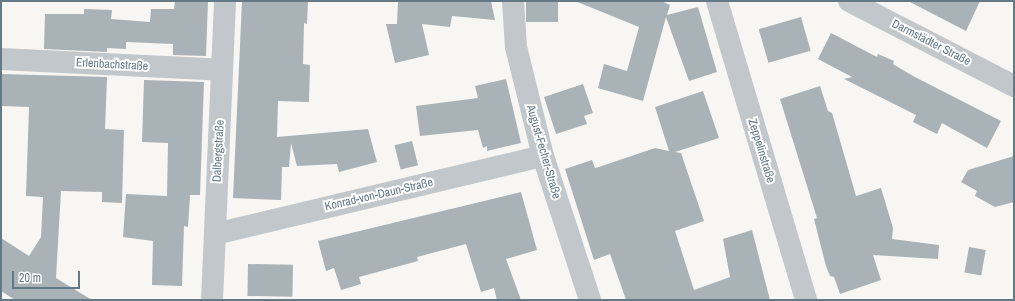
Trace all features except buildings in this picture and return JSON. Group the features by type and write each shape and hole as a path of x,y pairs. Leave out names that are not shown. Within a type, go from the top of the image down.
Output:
{"street":[{"name":"Dalbergstraße","path":"212,300 225,1"},
{"name":"August-Fecher-Straße","path":"513,1 516,47 543,156 590,300"},
{"name":"Zeppelinstraße","path":"717,1 806,300"},
{"name":"Darmstädter Straße","path":"849,1 1014,86"},
{"name":"Erlenbachstraße","path":"1,59 222,70"},
{"name":"Konrad-von-Daun-Straße","path":"214,234 543,156"}]}
